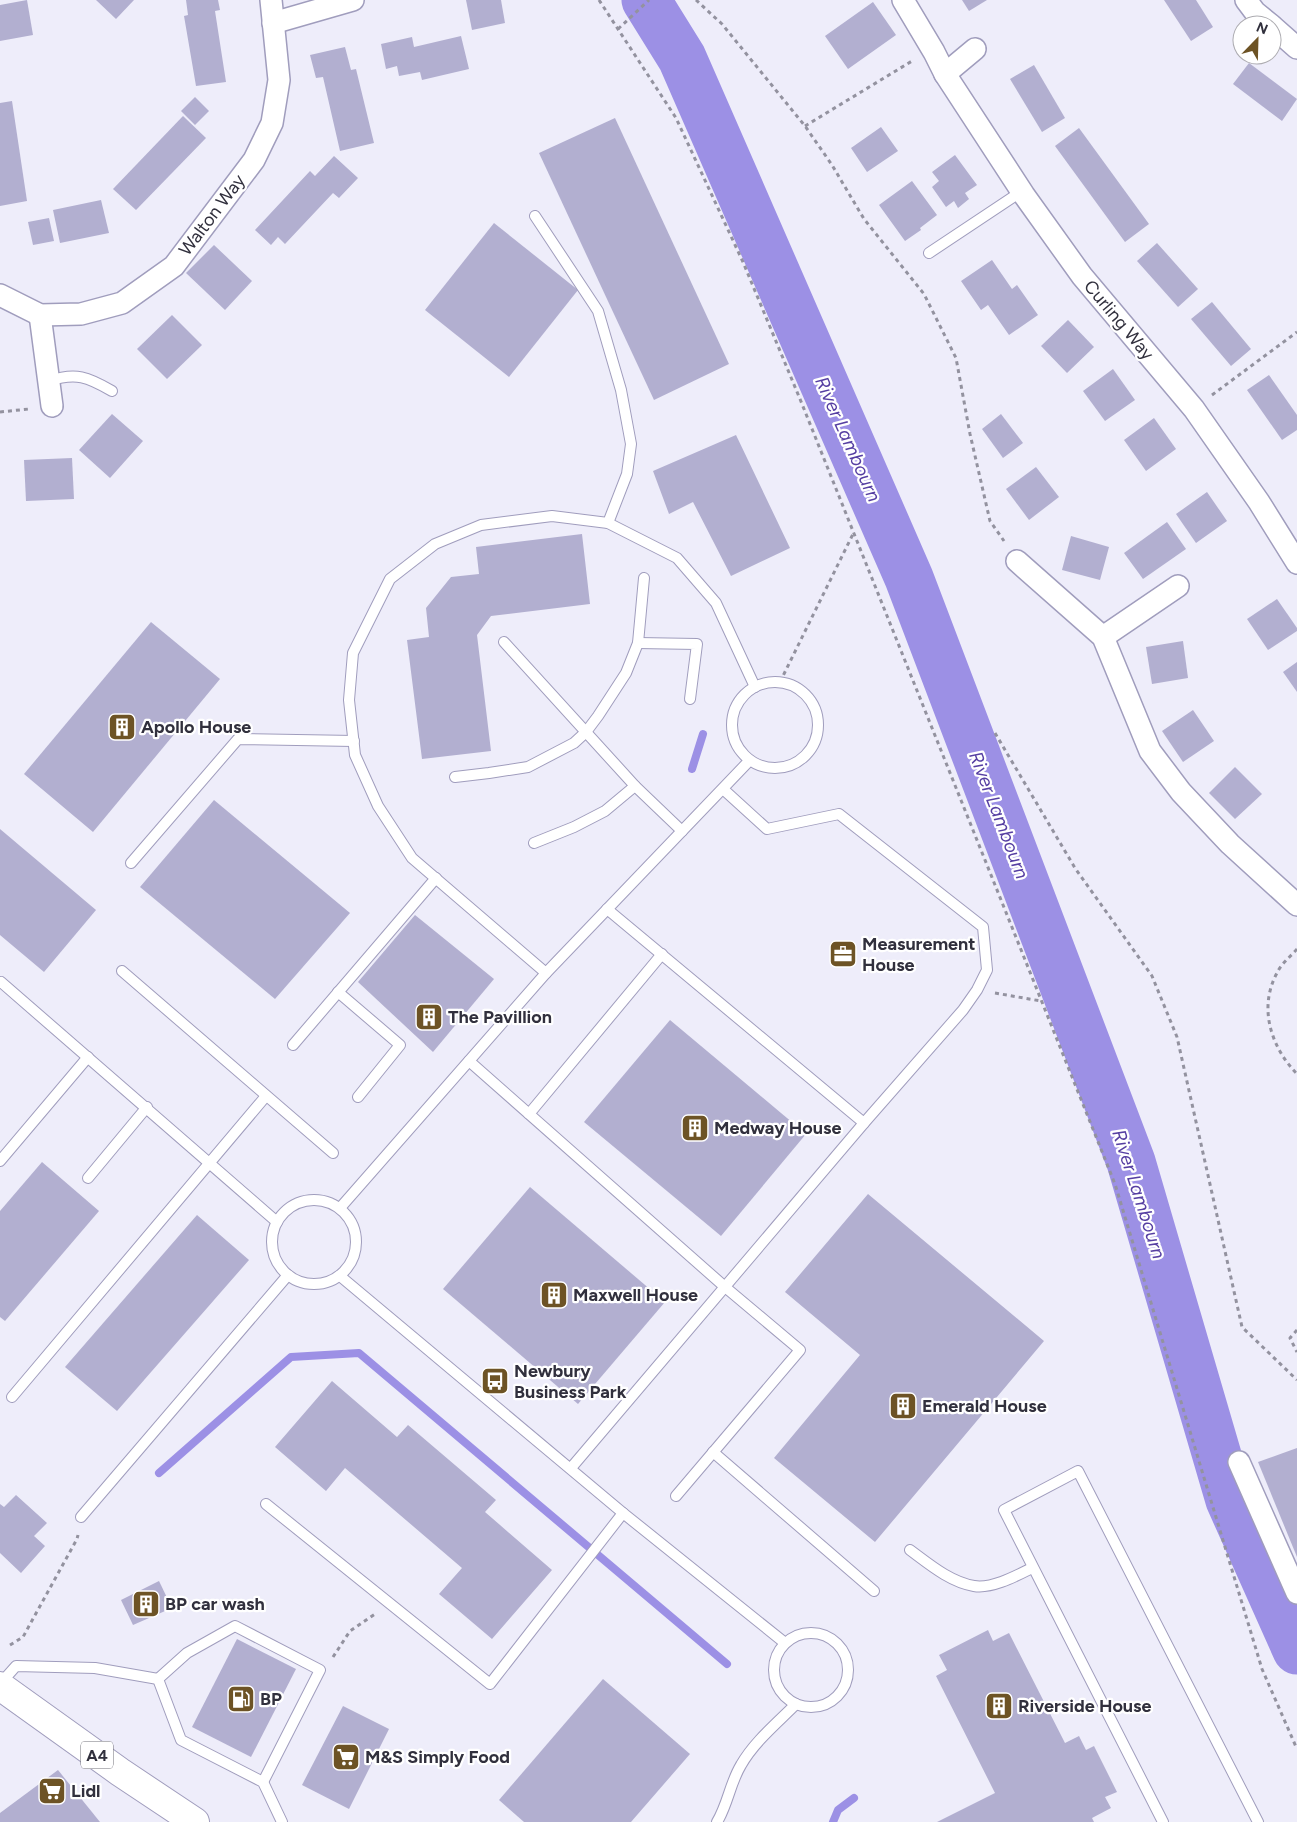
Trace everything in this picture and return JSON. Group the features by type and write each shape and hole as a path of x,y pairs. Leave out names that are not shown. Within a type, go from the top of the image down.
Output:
{"main road":[{"name":"A4","path":"0,1685 120,1772 195,1822"}],"street":[{"name":"Walton Way","path":"0,295 40,315 81,314 122,302 174,266 254,160 272,123 279,80 271,0"},
{"path":"273,23 353,0"},
{"name":"Curling Way","path":"903,0 945,74 1022,191 1082,276 1194,409 1259,502 1297,563"},
{"path":"1246,0 1258,15"},
{"path":"1282,35 1297,48"},
{"path":"945,74 975,49"},
{"path":"40,315 52,406"},
{"path":"1017,561 1103,637 1150,751 1181,792 1230,844 1297,905"},
{"path":"1103,637 1178,586"},
{"path":"1239,1462 1297,1593"}],"lane":[{"path":"929,253 1022,191"},
{"path":"535,216 598,311 621,390 631,444 627,474 608,523"},
{"path":"49,381 65,376 77,376 98,383 112,391"},
{"path":"546,973 412,858 378,806 356,755 349,700 352,653 390,580 435,544 482,525 552,516 608,523 678,558 716,603 755,687"},
{"path":"455,777 528,767 574,743 586,732 626,673 638,643 644,578"},
{"path":"504,642 636,786 682,831"},
{"path":"638,643 697,644 690,699"},
{"path":"765,682 780,682 795,686 812,703 818,717 817,739 810,752 798,762 784,768 769,768 749,761 738,750 732,736 732,721 736,706 744,694 755,687 765,682"},
{"path":"131,862 238,739 354,741"},
{"path":"340,1208 546,973 749,761"},
{"path":"534,843 574,827 605,811 636,786"},
{"path":"571,1468 864,1122 963,1010 977,990 986,970 983,927 839,814 767,829 723,789"},
{"path":"293,1045 436,878"},
{"path":"608,909 864,1122"},
{"path":"529,1114 662,954"},
{"path":"122,971 333,1154"},
{"path":"0,982 147,1107 277,1222"},
{"path":"338,992 400,1045 358,1097"},
{"path":"0,1161 88,1057"},
{"path":"469,1061 800,1350 676,1496"},
{"path":"12,1397 266,1096"},
{"path":"88,1178 147,1107"},
{"path":"313,1200 327,1202 340,1208 349,1218 355,1229 357,1242 355,1255 349,1266 340,1276 328,1282 314,1284 300,1282 288,1275 274,1256 272,1244 277,1222 286,1210 299,1202 313,1200"},
{"path":"81,1517 288,1275"},
{"path":"340,1276 623,1513 784,1643"},
{"path":"713,1452 874,1591"},
{"path":"1163,1822 1004,1510 1078,1471 1258,1822"},
{"path":"266,1504 490,1684 623,1513"},
{"path":"910,1550 930,1566 954,1579 975,1586 996,1583 1012,1578 1032,1568"},
{"path":"158,1679 187,1653 235,1626 320,1670 263,1782"},
{"path":"818,1632 837,1642 845,1652 849,1666 847,1681 840,1694 831,1702 819,1706 806,1707 796,1704 782,1693 776,1681 774,1667 777,1655 784,1643 792,1637 818,1632"},
{"path":"0,1685 16,1666 95,1668 158,1679"},
{"path":"158,1679 181,1740 263,1782 282,1822"},
{"path":"721,1819 732,1782 741,1763 796,1704"}],"path":[{"path":"600,0 676,118 743,262 854,532 1115,1184 1262,1669 1297,1749"},
{"path":"618,29 649,0"},
{"path":"696,0 722,24 805,126 832,165 864,218 924,294 956,358 970,434 990,521 1017,561"},
{"path":"805,126 895,71"},
{"path":"1194,409 1297,332"},
{"path":"780,682 854,532"},
{"path":"995,733 1075,868 1152,976 1177,1037 1242,1327 1297,1380"},
{"path":"1297,949 1277,972 1270,994 1268,1017 1275,1044 1297,1074"},
{"path":"977,990 1042,1001"},
{"path":"1297,1330 1290,1338 1297,1352"},
{"path":"10,1646 23,1636 77,1539 81,1517"},
{"path":"330,1661 350,1631 390,1604"}],"building":[{"path":"27,0 33,35 0,41 0,5"},
{"path":"96,0 134,0 116,19"},
{"path":"186,0 218,0 220,10 215,11 226,82 196,86 184,16 188,15"},
{"path":"466,0 501,0 505,23 472,30"},
{"path":"962,0 987,0 969,11"},
{"path":"1164,0 1196,0 1213,27 1191,41"},
{"path":"873,2 896,35 848,69 825,36"},
{"path":"461,36 469,69 422,80 420,72 399,76 397,66 386,69 381,44 412,37 414,47"},
{"path":"345,47 351,70 356,69 374,143 340,151 323,77 316,78 310,55"},
{"path":"1034,65 1065,118 1042,132 1010,79"},
{"path":"1247,65 1252,65 1297,99 1282,121 1233,84"},
{"path":"195,97 209,111 195,125 181,111"},
{"path":"12,101 27,201 0,206 0,103"},
{"path":"183,116 206,138 136,210 113,189"},
{"path":"615,118 729,364 654,400 539,153"},
{"path":"881,127 898,151 867,172 851,148"},
{"path":"1079,128 1149,224 1125,242 1055,146"},
{"path":"955,155 977,185 965,193 969,199 958,208 954,201 946,207 932,187 939,181 932,172"},
{"path":"334,156 358,178 339,198 333,193 285,244 278,237 271,245 255,230 310,171 315,176"},
{"path":"912,181 937,215 920,228 921,230 905,241 879,205"},
{"path":"101,200 109,233 60,243 53,210"},
{"path":"49,218 54,241 33,245 28,222"},
{"path":"494,223 578,290 509,377 425,310"},
{"path":"1157,243 1198,289 1178,307 1137,261"},
{"path":"214,245 252,281 225,310 186,273"},
{"path":"992,260 1012,289 1017,285 1038,315 1009,335 988,305 981,310 961,281"},
{"path":"1212,302 1251,349 1231,366 1191,319"},
{"path":"172,315 202,345 167,379 137,349"},
{"path":"1068,320 1094,347 1067,373 1041,346"},
{"path":"1113,369 1135,400 1105,421 1083,391"},
{"path":"1269,375 1297,415 1297,430 1282,440 1247,390"},
{"path":"112,414 143,441 110,478 79,450"},
{"path":"1001,414 1023,443 1003,458 982,429"},
{"path":"1154,418 1176,449 1146,471 1124,440"},
{"path":"736,435 790,548 731,576 693,502 669,514 653,471"},
{"path":"72,458 74,499 26,501 24,460"},
{"path":"1036,467 1059,497 1029,520 1006,489"},
{"path":"1207,492 1227,521 1196,543 1176,514"},
{"path":"1167,522 1186,549 1143,579 1124,553"},
{"path":"582,534 590,604 491,616 477,635 491,751 422,759 407,640 429,637 426,608 451,577 479,574 476,547"},
{"path":"1071,536 1109,547 1100,580 1062,570"},
{"path":"1277,599 1297,628 1297,631 1268,650 1247,619"},
{"name":"Apollo House","path":"151,622 220,679 93,832 24,774"},
{"path":"1183,641 1188,678 1152,684 1146,647"},
{"path":"1297,662 1297,692 1283,672"},
{"path":"1193,710 1214,741 1183,762 1162,731"},
{"path":"1235,767 1262,794 1235,819 1209,793"},
{"path":"214,800 350,913 275,999 140,887"},
{"path":"0,829 96,910 44,972 0,935"},
{"name":"The Pavillion","path":"415,915 494,979 433,1052 358,982"},
{"name":"Medway House","path":"670,1020 806,1134 721,1236 584,1122"},
{"path":"42,1162 99,1211 5,1321 0,1317 0,1211"},
{"name":"Maxwell House","path":"530,1187 665,1302 578,1404 443,1289"},
{"name":"Emerald House","path":"868,1194 1044,1341 875,1542 774,1458 860,1355 785,1292"},
{"path":"197,1215 249,1260 117,1411 65,1367"},
{"path":"332,1381 397,1437 408,1425 496,1500 485,1512 552,1570 492,1639 439,1594 462,1568 345,1468 326,1491 275,1447"},
{"path":"1297,1448 1297,1557 1258,1462"},
{"path":"16,1495 47,1523 34,1536 45,1546 21,1573 0,1553 0,1504 4,1507"},
{"name":"BP car wash","path":"159,1581 172,1608 133,1625 121,1600"},
{"name":"Riverside House","path":"988,1630 993,1641 1009,1633 1065,1743 1079,1736 1086,1750 1094,1746 1117,1792 1105,1797 1111,1808 1092,1818 1094,1822 937,1822 995,1793 936,1676 947,1670 939,1655"},
{"path":"237,1639 296,1669 251,1757 192,1727"},
{"path":"603,1679 690,1754 631,1822 524,1822 499,1800"},
{"name":"M&S Simply Food","path":"343,1706 389,1729 349,1809 302,1785"},
{"name":"Lidl","path":"58,1770 100,1822 0,1822 0,1813"}],"waterway":[{"name":"River Lambourn","path":"646,0 682,58 909,578 1131,1162 1230,1500 1297,1650"},
{"path":"692,769 703,734"},
{"path":"159,1473 291,1357 359,1353 727,1664"},
{"path":"833,1822 838,1810 854,1798"}],"place":[{"name":"Apollo House","path":"122,727"},
{"name":"Measurement House","path":"843,954"},
{"name":"The Pavillion","path":"429,1017"},
{"name":"Medway House","path":"695,1128"},
{"name":"Maxwell House","path":"554,1295"},
{"name":"Newbury Business Park","path":"495,1381"},
{"name":"Emerald House","path":"903,1406"},
{"name":"BP car wash","path":"146,1604"},
{"name":"BP","path":"241,1699"},
{"name":"Riverside House","path":"999,1706"},
{"name":"M&S Simply Food","path":"346,1757"},
{"name":"Lidl","path":"52,1791"}]}
